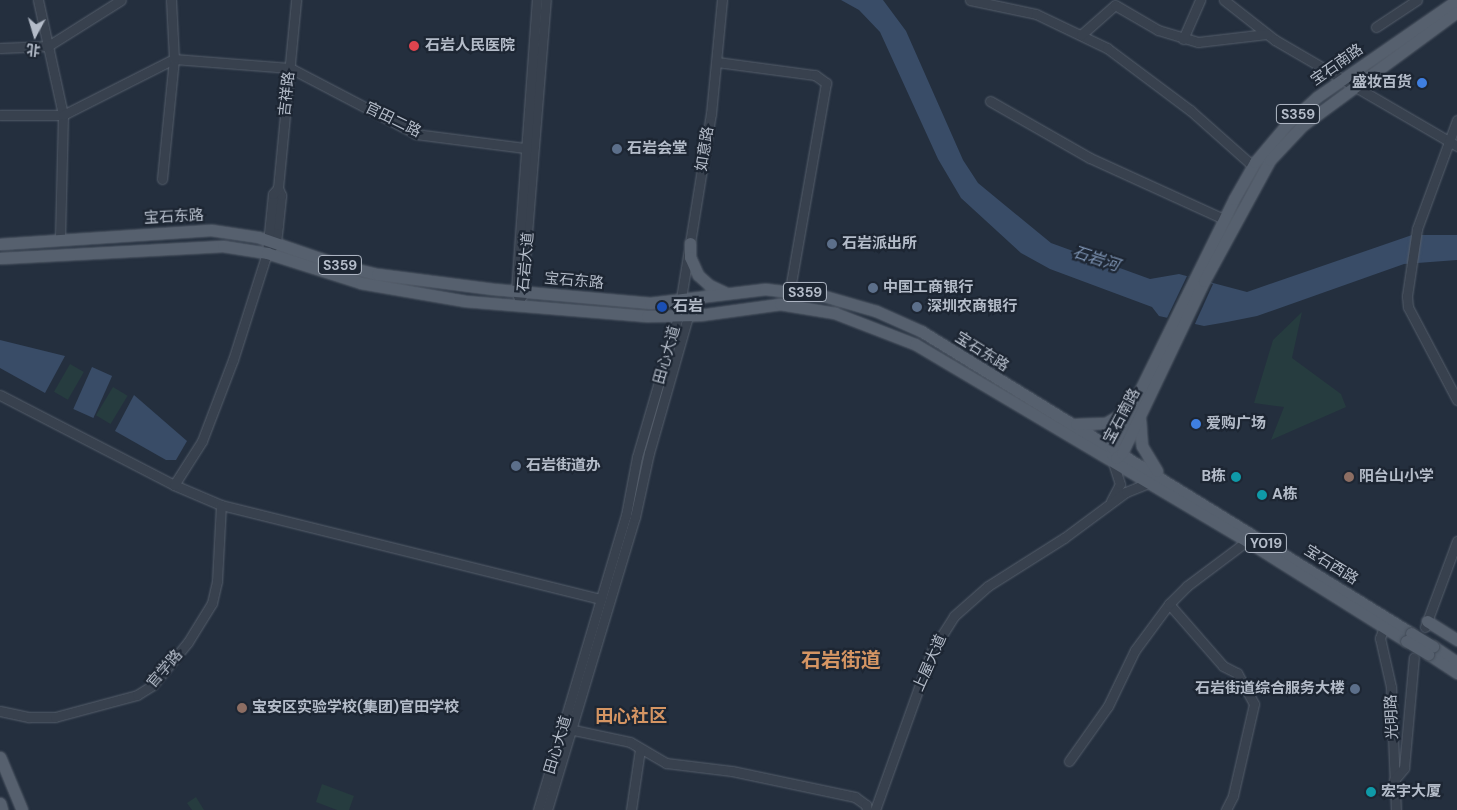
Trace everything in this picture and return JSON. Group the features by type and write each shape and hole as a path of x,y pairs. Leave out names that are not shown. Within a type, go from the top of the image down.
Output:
{"main road":[{"name":"宝石南路","path":"1200,280 1224,219 1252,166 1287,124 1342,80 1457,0"},
{"name":"宝石南路","path":"1200,280 1270,160 1295,132 1353,86 1457,12"},
{"name":"宝石东路","path":"0,244 194,230 228,232 272,241 340,265 377,274 519,291 650,303 728,292 790,290 855,304 921,331 1117,450"},
{"path":"690,243 690,257 698,275 715,289 728,292"},
{"name":"宝石东路","path":"0,258 192,245 267,253 386,288 522,306 683,317 767,304 793,304 871,324 915,344 1112,461"},
{"name":"S359","path":"1174,333 1200,280"},
{"name":"宝石南路","path":"1112,461 1135,404 1174,333"},
{"name":"宝石南路","path":"1117,450 1141,414 1174,333"},
{"name":"S359","path":"1072,423 1088,426 1106,422 1121,416 1135,404"},
{"path":"1141,414 1140,439 1145,454 1167,482"},
{"name":"宝石西路","path":"1117,450 1408,637 1430,650 1457,662"},
{"name":"宝石西路","path":"1112,461 1246,541 1384,627 1408,637"},
{"path":"1426,624 1457,640"},
{"name":"宝石西路","path":"1430,650 1457,673"},
{"path":"0,757 22,810"},
{"path":"0,803 2,810"}],"street":[{"path":"38,0 64,115 60,239"},
{"path":"0,48 48,46 122,0"},
{"path":"162,179 174,59 171,0"},
{"name":"吉祥路","path":"272,241 281,195 278,188 296,0"},
{"name":"石岩大道","path":"522,306 519,291 526,148 537,0"},
{"name":"石岩大道","path":"519,291 546,0"},
{"name":"如意路","path":"682,298 717,62 722,0"},
{"path":"970,0 1036,14 1108,48 1190,110 1252,166"},
{"path":"1183,39 1200,0"},
{"path":"1224,0 1267,34 1447,143 1457,146"},
{"path":"1376,27 1417,0"},
{"path":"1081,35 1113,2 1158,30 1183,39 1220,41 1267,34"},
{"path":"0,115 64,115 174,59"},
{"name":"官田二路","path":"174,59 290,68 416,134 526,148"},
{"path":"717,62 815,75 826,83 827,92 790,290"},
{"path":"990,101 1090,158 1224,219"},
{"path":"1457,120 1417,229 1409,277 1408,307 1457,400"},
{"path":"174,485 202,441 233,360 272,241"},
{"name":"田心大道","path":"538,810 568,729 683,317 682,298"},
{"name":"田心大道","path":"547,810 601,599 626,515 637,456 683,317"},
{"path":"0,396 174,485 221,505 601,599"},
{"name":"上屋大道","path":"1110,503 1120,484 1118,472 1112,461"},
{"name":"上屋大道","path":"874,810 932,651 954,616 988,586 1064,538 1110,503 1141,483 1148,482"},
{"name":"官学路","path":"0,711 29,717 55,717 137,695 153,685 188,642 212,603 217,581 221,505"},
{"path":"1069,761 1108,706 1135,650 1169,604 1187,586 1246,541"},
{"path":"1426,624 1457,541"},
{"path":"1169,604 1223,666 1237,673 1254,704 1233,796 1226,810"},
{"name":"光明路","path":"1384,627 1380,638 1392,695 1396,810"},
{"path":"1394,780 1404,768 1414,657"},
{"path":"568,729 614,737 666,763 732,772 855,797 866,805 867,810"},
{"path":"631,810 640,749"}],"green space":[{"path":"1302,312 1292,358 1341,394 1346,407 1271,440 1284,407 1254,403 1273,340"},
{"path":"70,364 84,372 68,400 54,392"},
{"path":"113,387 128,396 111,424 96,415"},
{"path":"322,784 354,796 349,810 337,810 316,802"},
{"path":"196,797 204,810 192,810 187,803"}],"water":[{"path":"841,0 883,0 906,31 963,160 978,183 1051,243 1150,279 1179,274 1247,292 1412,235 1457,235 1457,260 1404,264 1257,316 1227,322 1204,326 1159,316 1152,307 1050,269 1021,253 961,198 938,159 880,32 859,10"},
{"path":"0,340 65,356 45,393 0,368"},
{"path":"92,367 112,376 93,418 73,409"},
{"path":"134,395 187,441 176,460 166,460 115,431"}],"pier":[{"path":"1187,276 1213,284 1194,326 1166,320"}],"place":[{"name":"石岩人民医院","path":"414,46"},
{"name":"盛妆百货","path":"1422,83"},
{"name":"石岩会堂","path":"617,149"},
{"name":"石岩派出所","path":"832,244"},
{"name":"中国工商银行","path":"873,288"},
{"name":"石岩","path":"662,307"},
{"name":"深圳农商银行","path":"917,307"},
{"name":"爱购广场","path":"1196,424"},
{"name":"石岩街道办","path":"516,466"},
{"name":"B栋","path":"1236,477"},
{"name":"阳台山小学","path":"1349,477"},
{"name":"A栋","path":"1262,495"},
{"name":"石岩街道综合服务大楼","path":"1355,689"},
{"name":"宝安区实验学校(集团)官田学校","path":"242,708"},
{"name":"宏宇大厦","path":"1371,792"}],"district":[{"name":"石岩街道","path":"841,660"},
{"name":"田心社区","path":"631,716"}],"water label":[{"name":"石岩河","path":"1096,259"}]}
